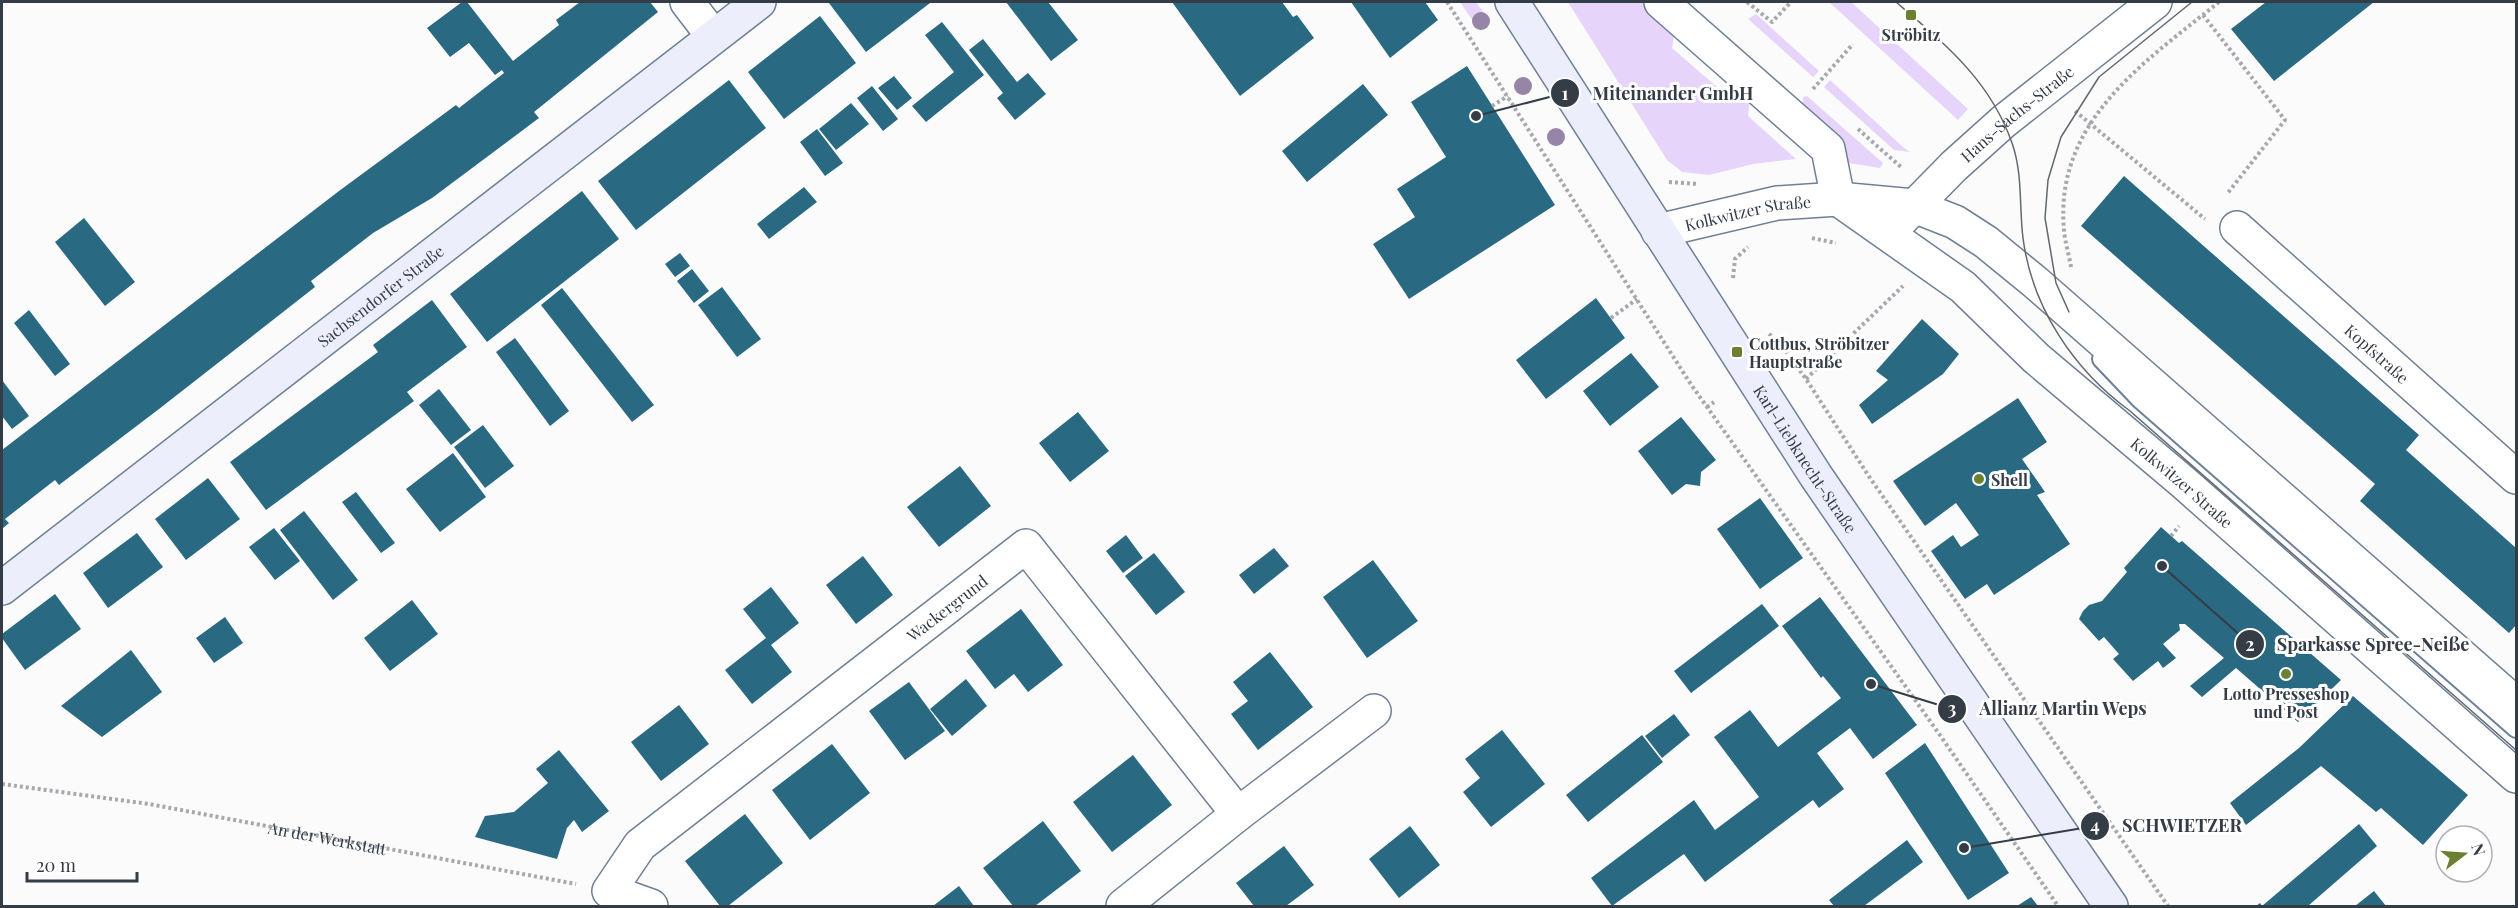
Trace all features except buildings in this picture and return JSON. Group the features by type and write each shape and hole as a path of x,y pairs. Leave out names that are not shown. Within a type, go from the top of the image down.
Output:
{"main road":[{"name":"Sachsendorfer Straße","path":"2,588 759,2"},
{"name":"Karl-Liebknecht-Straße","path":"1512,2 1816,476 2111,906"}],"street":[{"path":"687,2 713,36"},
{"path":"1661,2 1828,149 1838,199"},
{"name":"Hans-Sachs-Straße","path":"1888,233 1970,150 2155,2"},
{"name":"Kolkwitzer Straße","path":"1838,199 1963,287 2036,358 2192,490 2517,776"},
{"name":"Kolkwitzer Straße","path":"1658,231 1777,203 1838,199 1914,206 1955,222 1986,242 2069,312 2517,704"},
{"name":"Kopfstraße","path":"2223,214 2517,477"},
{"name":"Wackergrund","path":"609,891 640,845 1026,546 1238,814"},
{"path":"1123,906 1238,814 1374,711"},
{"path":"609,891 651,906"}],"lane":[{"path":"2069,312 2094,352 2140,400 2517,729"}],"path":[{"path":"1447,2 1707,407 1935,728 2058,906"},
{"path":"1747,2 1772,22 1791,2"},
{"path":"2072,269 2064,230 2066,189 2075,155 2090,124 2125,79 2219,2"},
{"path":"2049,85 2090,124 2206,220 2223,214 2285,120 2203,15"},
{"path":"1812,89 1853,44"},
{"path":"1492,106 1508,96"},
{"path":"1806,237 1845,245"},
{"path":"1732,282 1735,259 1749,246"},
{"path":"1806,379 1905,285 1897,278"},
{"path":"1611,318 1637,299"},
{"path":"1765,330 1780,343 1806,379 1870,478 2168,906"},
{"path":"1707,407 1714,402"},
{"path":"2173,520 2189,533"},
{"path":"2171,536 2180,525"},
{"name":"An der Werkstatt","path":"2,784 149,804 609,891"}],"shaded area":[{"path":"1460,2 1476,2 1490,22 1479,30"},
{"path":"1568,2 1644,2 1675,29 1672,48 1725,94 1742,90 1750,96 1748,116 1796,159 1753,164 1709,175 1682,172 1667,160"},
{"path":"1829,2 1851,2 1968,109 1958,120"},
{"path":"1756,14 1819,71 1813,77 1748,19"},
{"path":"1830,80 1910,152 1894,150 1824,87"},
{"path":"1807,96 1883,163 1880,168 1848,163 1845,153 1802,110 1803,97"}],"tram line":[{"path":"1896,2 1964,65 1979,82 2003,121 2018,167 2023,238 2028,264 2046,313 2074,357 2110,395 2516,750"},
{"path":"2069,312 2056,283 2045,218 2048,180 2061,137 2099,77 2192,2"}],"place":[{"name":"Ströbitz","path":"1911,15"},
{"name":"Miteinander GmbH","path":"1476,116"},
{"name":"Cottbus, Ströbitzer Hauptstraße","path":"1737,352"},
{"name":"Shell","path":"1979,479"},
{"name":"Sparkasse Spree-Neiße","path":"2162,566"},
{"name":"Lotto Presseshop und Post","path":"2286,674"},
{"name":"Allianz Martin Weps","path":"1871,684"},
{"name":"SCHWIETZER","path":"1964,848"}]}
